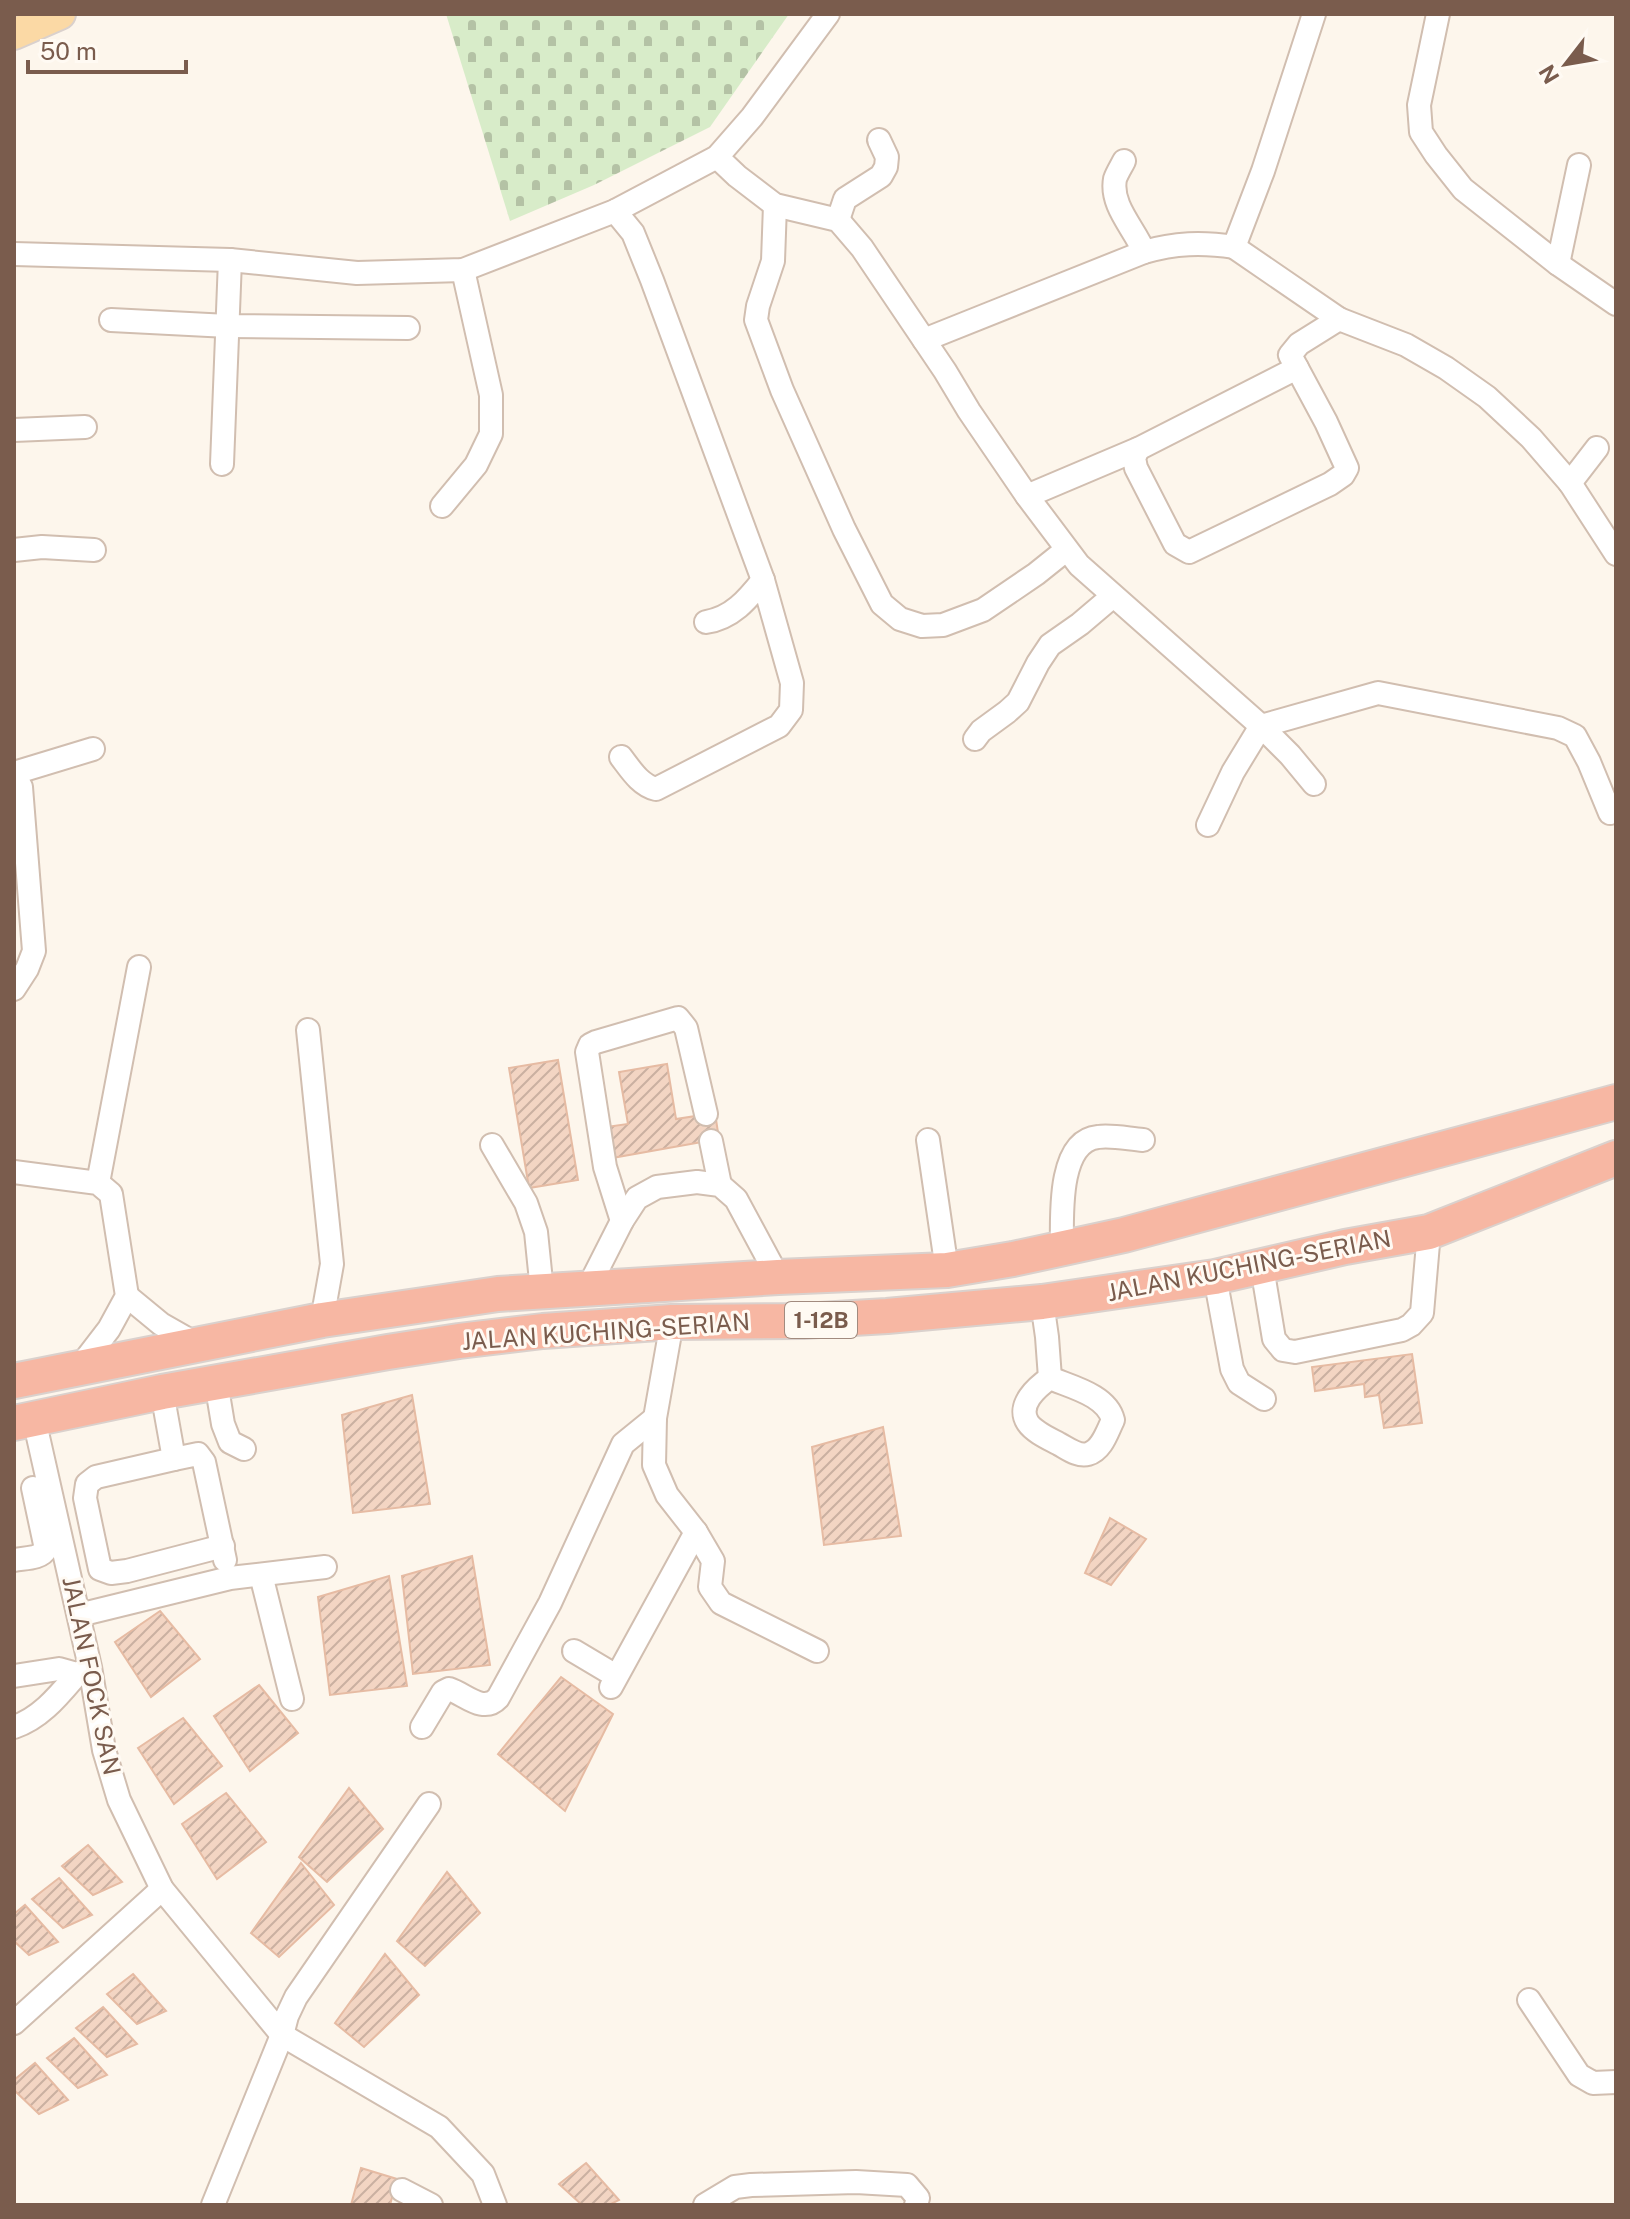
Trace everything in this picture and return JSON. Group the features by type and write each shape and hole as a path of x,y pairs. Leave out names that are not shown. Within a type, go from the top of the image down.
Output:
{"highway":[{"name":"JALAN KUCHING-SERIAN","path":"14,1381 322,1320 498,1294 947,1270 1062,1249 1616,1102"},
{"name":"JALAN KUCHING-SERIAN","path":"24,1421 216,1382 459,1341 543,1331 672,1322 803,1321 1042,1302 1215,1277 1345,1247 1429,1232 1616,1158"}],"main road":[{"path":"14,34 60,14"}],"street":[{"path":"14,254 230,260 357,273 463,270 615,211 717,157 752,117 828,14"},
{"path":"1234,247 1268,156 1314,14"},
{"path":"1438,14 1419,105 1421,132 1463,189 1558,264 1615,302"},
{"path":"838,220 845,199 881,176 886,167 887,157 879,140"},
{"path":"717,157 775,205 838,220 862,248 1066,550 1113,596 1261,726 1314,784"},
{"path":"1124,161 1115,180 1118,199 1127,224 1144,252"},
{"path":"1558,264 1579,165"},
{"path":"775,205 773,261 756,320 782,390 856,555 882,604 900,619 922,626 943,625 983,610 1066,550"},
{"path":"615,211 633,233 652,280 763,580 792,683 791,710 779,726 656,789 641,782 621,757"},
{"path":"924,340 1144,252 1191,243 1234,247 1339,319 1406,345 1487,397 1531,438 1570,483 1616,554"},
{"path":"222,464 230,260"},
{"path":"442,506 476,465 491,434 491,395 463,270"},
{"path":"1138,449 1134,458 1136,468 1175,544 1189,552 1330,484 1347,468 1290,355 1299,344 1339,319"},
{"path":"111,320 228,326 408,328"},
{"path":"1027,496 1138,449 1297,368"},
{"path":"14,430 85,427"},
{"path":"1570,483 1597,448"},
{"path":"14,550 42,547 94,550"},
{"path":"706,622 727,616 763,580"},
{"path":"975,739 1018,702 1050,645 1113,596"},
{"path":"1208,825 1233,772 1261,726 1378,693 1558,728 1575,736 1610,813"},
{"path":"14,989 34,951 21,787 14,774 93,749"},
{"path":"98,1183 139,967"},
{"path":"622,1221 605,1167 587,1052 590,1045 678,1018 686,1028 706,1114"},
{"path":"308,1030 332,1264 322,1320"},
{"path":"1062,1249 1063,1184 1082,1142 1097,1136 1143,1140"},
{"path":"928,1140 947,1270"},
{"path":"711,1141 720,1185"},
{"path":"492,1145 526,1203 536,1232 542,1291"},
{"path":"14,1172 98,1183 111,1194 127,1296 109,1329 79,1368"},
{"path":"588,1288 637,1198 657,1187 697,1182 720,1185 736,1199 778,1277"},
{"path":"1262,1267 1274,1339 1283,1350 1295,1352 1402,1330 1422,1313 1429,1232"},
{"path":"1215,1277 1232,1369 1239,1383 1264,1399"},
{"path":"127,1296 161,1324 198,1345"},
{"path":"1042,1302 1050,1378"},
{"path":"672,1322 655,1418 654,1465 667,1495 696,1532 713,1561 710,1587 721,1603 817,1651"},
{"path":"216,1382 223,1424 230,1442 244,1449"},
{"path":"162,1392 174,1459"},
{"path":"422,1727 443,1692 449,1689 484,1705 498,1698 550,1603 623,1444 655,1418"},
{"name":"JALAN FOCK SAN","path":"24,1421 32,1488 79,1615 84,1671 104,1750 119,1800 162,1889 282,2035 439,2127 483,2174 495,2205"},
{"path":"223,1546 127,1571 111,1573 100,1569 85,1498 87,1484 96,1477 198,1454 204,1462 223,1546 230,1578"},
{"path":"14,1560 38,1556 46,1549 32,1488"},
{"path":"574,1651 614,1681 696,1532"},
{"path":"79,1615 230,1578 325,1567"},
{"path":"261,1575 292,1699"},
{"path":"14,1676 59,1669 84,1671"},
{"path":"14,1727 51,1704 84,1671"},
{"path":"213,2205 296,1997 429,1804"},
{"path":"14,2023 162,1889"},
{"path":"1529,2000 1579,2075 1593,2083 1616,2082"},
{"path":"705,2205 735,2187 856,2182 907,2185 918,2198 916,2205"},
{"path":"402,2190 431,2205"}],"green space":[{"path":"446,14 789,14 710,127 594,185 510,221"}],"building":[{"path":"558,1060 578,1180 529,1188 509,1068"},
{"path":"667,1064 676,1119 715,1113 719,1139 612,1158 606,1127 628,1124 619,1072"},
{"path":"1412,1354 1422,1423 1384,1428 1379,1395 1365,1397 1364,1384 1315,1391 1312,1367"},
{"path":"412,1395 430,1504 353,1513 342,1415"},
{"path":"883,1427 901,1536 824,1545 812,1447"},
{"path":"1110,1518 1146,1539 1111,1585 1085,1573"},
{"path":"472,1556 490,1665 413,1674 402,1576"},
{"path":"389,1576 407,1686 330,1695 318,1597"},
{"path":"160,1611 200,1659 151,1697 115,1642"},
{"path":"561,1677 613,1714 565,1811 498,1754"},
{"path":"259,1685 298,1733 250,1771 214,1716"},
{"path":"183,1718 222,1766 174,1804 138,1748"},
{"path":"349,1788 383,1829 327,1882 299,1857"},
{"path":"226,1793 266,1842 217,1879 182,1824"},
{"path":"88,1845 122,1882 93,1895 62,1866"},
{"path":"301,1863 334,1905 279,1957 251,1933"},
{"path":"447,1872 480,1913 425,1966 397,1941"},
{"path":"59,1878 92,1915 63,1928 32,1899"},
{"path":"25,1905 58,1942 29,1955 14,1941 14,1914"},
{"path":"385,1954 419,1995 364,2047 335,2023"},
{"path":"133,1974 166,2011 137,2024 107,1994"},
{"path":"103,2007 137,2044 107,2057 76,2028"},
{"path":"74,2038 107,2075 78,2088 47,2058"},
{"path":"35,2063 68,2100 39,2114 14,2090 14,2080"},
{"path":"586,2163 619,2200 609,2205 582,2205 559,2184"},
{"path":"361,2168 397,2179 390,2205 351,2205"}]}
